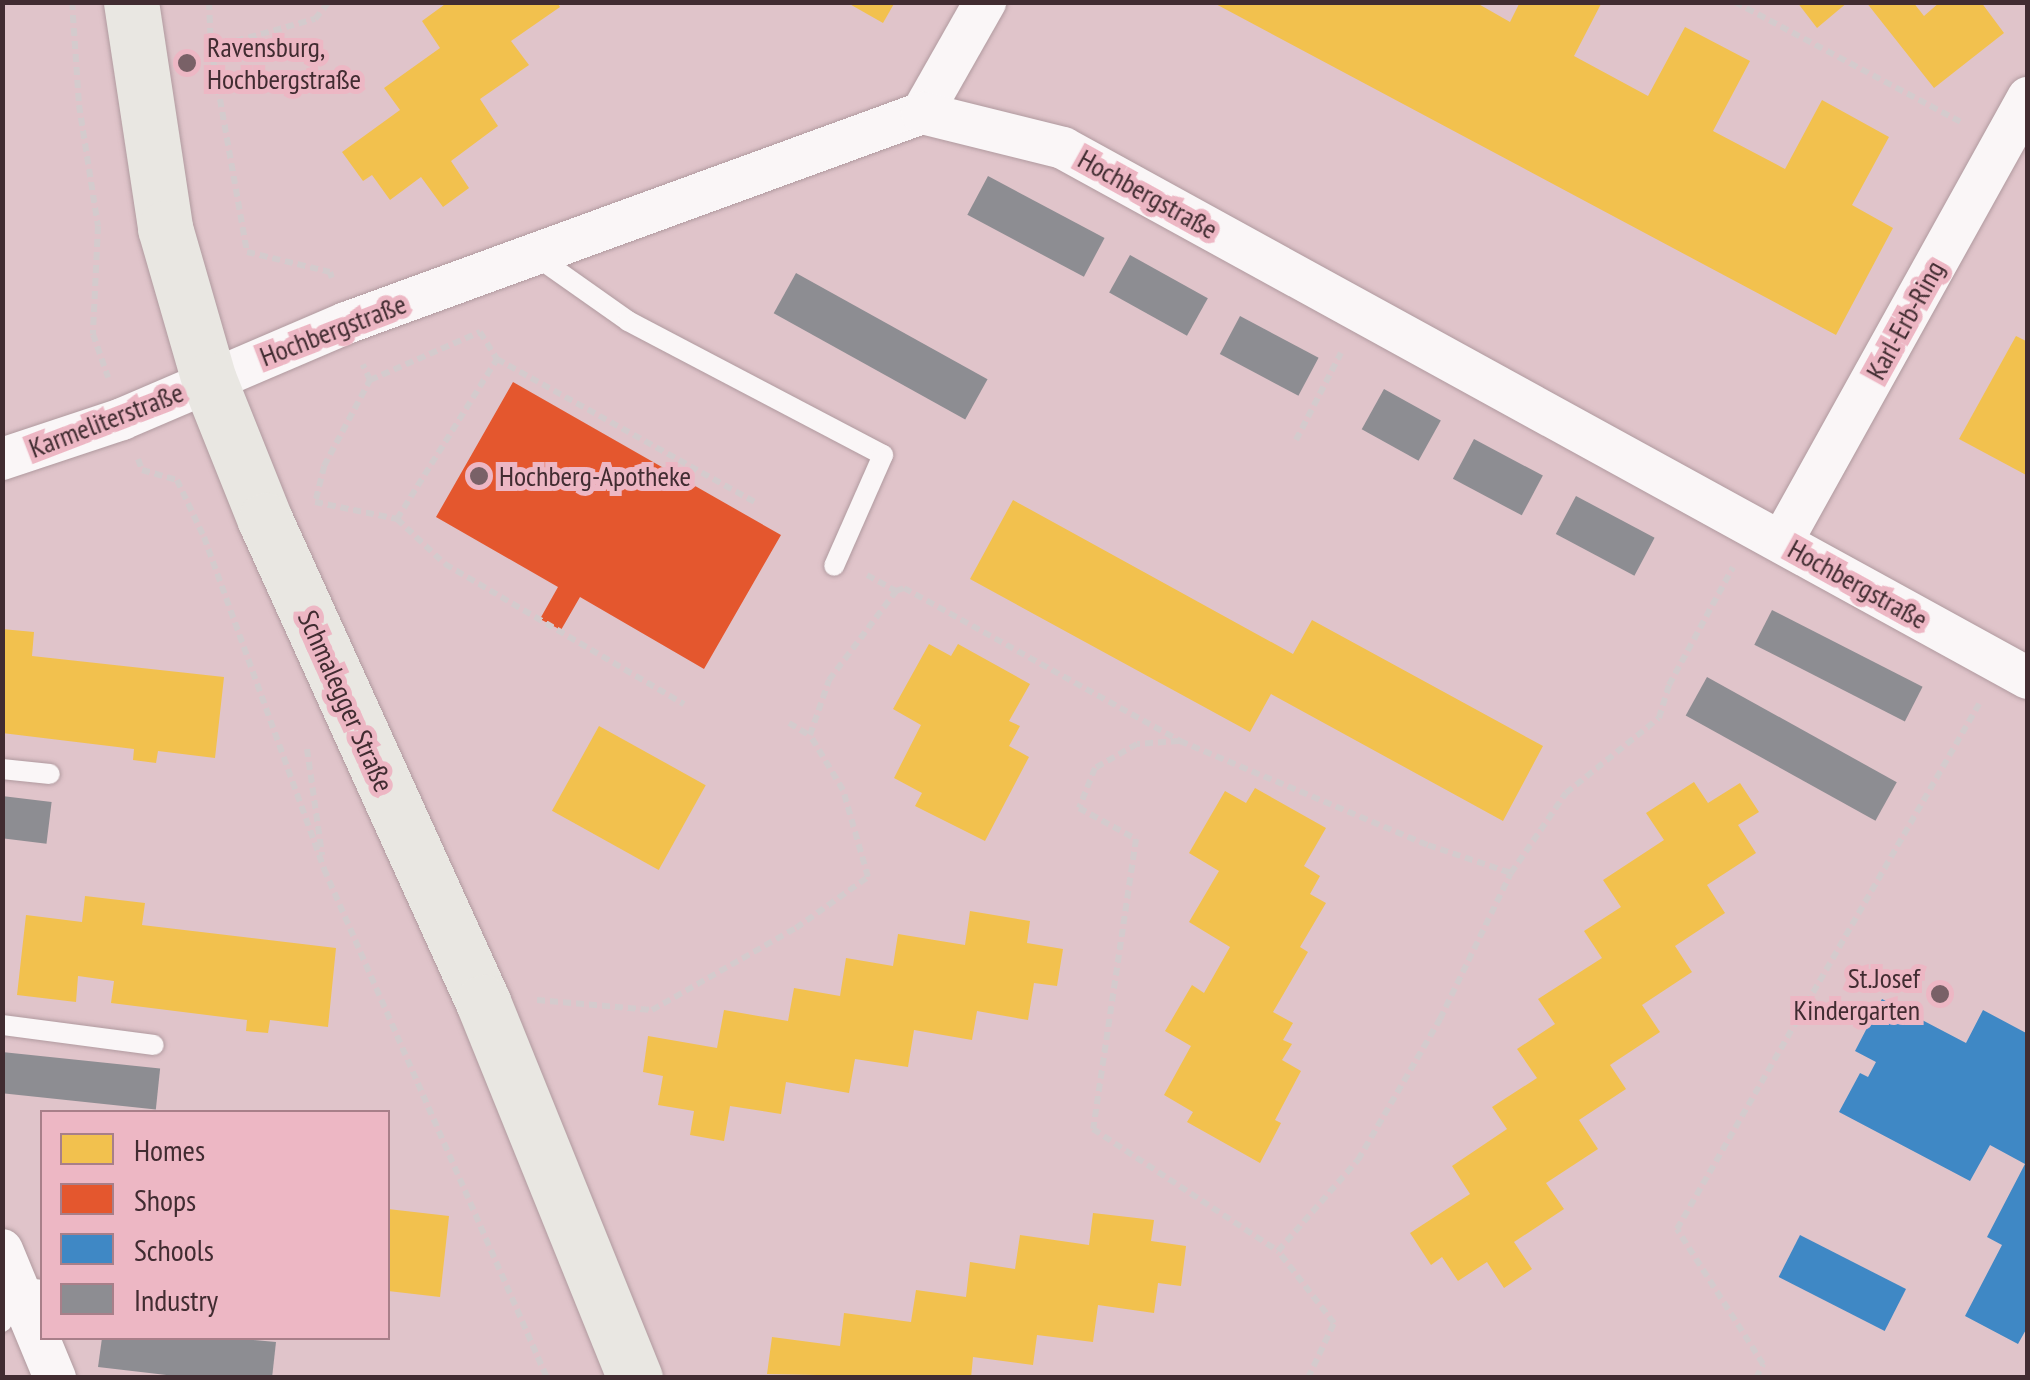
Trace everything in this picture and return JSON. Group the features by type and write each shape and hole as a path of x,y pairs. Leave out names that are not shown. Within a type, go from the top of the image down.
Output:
{"street":[{"name":"Schmalegger Straße","path":"131,2 165,228 209,380 265,520 483,1002 635,1378"},
{"path":"922,113 985,2"},
{"name":"Karl-Erb-Ring","path":"1769,534 2028,98"},
{"name":"Hochbergstraße","path":"209,380 346,323 922,113 1063,148 2015,671"},
{"name":"Karmeliterstraße","path":"2,459 122,418 209,380"},
{"path":"16,1287 55,1378"}],"lane":[{"path":"534,254 628,321 882,455 836,562"},
{"path":"2,769 50,774"},
{"path":"2,1026 154,1045"}],"path":[{"path":"72,2 80,105 98,226 93,334 142,470 176,480 204,536 324,869 547,1378"},
{"path":"210,2 211,48 247,252 330,272 370,380"},
{"path":"211,48 315,19 329,2"},
{"path":"1735,2 1957,120 1999,149"},
{"path":"1296,440 1363,312"},
{"path":"684,704 445,564 398,519 315,502 324,466 370,380 480,332 497,359 755,502"},
{"path":"398,519 497,359"},
{"path":"1278,1251 1358,1160 1440,1019 1510,873 1566,793 1658,718 1669,685 1769,534"},
{"path":"836,562 896,591"},
{"path":"810,736 829,680 896,591 904,588 1180,741 1428,845 1510,873"},
{"path":"1756,1378 1763,1364 1676,1229 2015,671"},
{"path":"483,1002 521,998 652,1010 796,928 868,877 843,790 810,736 789,723"},
{"path":"1180,741 1137,744 1095,768 1079,808 1136,838 1093,1129 1278,1251 1334,1323 1308,1378"}],"building: Homes":[{"path":"448,2 557,2 560,7 511,41 529,65 480,99 498,126 451,161 469,188 443,207 421,177 390,200 372,175 363,181 342,152 400,110 384,88 440,48 422,21"},
{"path":"846,2 895,2 883,23"},
{"path":"1212,2 1475,2 1510,22 1520,2 1602,2 1574,56 1648,96 1685,27 1750,61 1713,131 1785,169 1822,100 1889,137 1852,205 1893,228 1836,335"},
{"path":"1797,2 1848,2 1817,28"},
{"path":"1866,2 1913,2 1924,16 1940,2 1981,2 2004,33 1934,88"},
{"path":"2016,336 2028,342 2028,476 1959,439"},
{"path":"1013,500 1293,654 1312,620 1543,746 1503,821 1271,694 1250,732 970,579"},
{"path":"2,629 34,632 32,656 224,677 215,758 158,751 156,763 133,760 134,749 2,733"},
{"path":"929,644 951,656 958,644 1030,684 1009,721 1020,726 1009,746 1029,757 985,841 915,806 922,793 894,778 921,725 893,709"},
{"path":"599,726 706,785 659,870 552,811"},
{"path":"1694,782 1708,803 1740,783 1759,812 1738,825 1756,853 1707,885 1725,913 1675,946 1692,972 1642,1005 1660,1032 1610,1065 1626,1089 1579,1120 1598,1149 1546,1183 1564,1209 1514,1242 1532,1269 1504,1288 1487,1262 1458,1281 1442,1257 1431,1265 1410,1233 1470,1194 1452,1166 1507,1129 1492,1107 1537,1078 1517,1049 1555,1024 1538,999 1602,958 1584,931 1621,907 1603,880 1664,840 1646,813"},
{"path":"1255,788 1326,828 1304,866 1320,876 1310,894 1326,903 1300,947 1308,952 1273,1012 1293,1023 1283,1040 1292,1044 1282,1060 1301,1071 1275,1120 1281,1123 1260,1163 1187,1122 1193,1112 1164,1095 1191,1046 1165,1031 1192,985 1204,993 1230,947 1189,922 1219,871 1189,853 1225,791 1246,803"},
{"path":"85,896 145,903 142,925 336,948 328,1027 270,1020 268,1033 246,1031 247,1020 111,1003 114,981 78,976 76,1002 17,995 26,915 82,922"},
{"path":"970,911 1030,921 1027,943 1063,949 1057,986 1034,983 1028,1020 977,1011 972,1040 914,1030 908,1067 855,1059 849,1093 786,1082 781,1114 730,1106 724,1141 690,1135 694,1111 658,1105 663,1076 643,1072 648,1036 717,1048 724,1010 788,1021 794,988 840,996 846,958 893,966 898,934 965,945"},
{"path":"390,1209 449,1216 440,1297 390,1291"},
{"path":"1093,1213 1154,1220 1151,1241 1186,1246 1181,1286 1158,1283 1154,1313 1098,1305 1093,1342 1037,1335 1033,1365 973,1357 971,1378 767,1374 772,1337 840,1346 844,1313 911,1322 916,1290 966,1297 970,1262 1015,1269 1020,1235 1089,1245"}],"building: Shops":[{"path":"513,382 781,535 704,669 580,597 561,630 540,619 558,587 436,517"}],"building: Schools":[{"path":"1882,999 1966,1043 1983,1010 2028,1034 2028,1326 2018,1344 1965,1316 2002,1245 1987,1237 2025,1164 1990,1145 1970,1181 1839,1112 1860,1073 1868,1077 1876,1062 1855,1051"},
{"path":"1800,1235 1906,1289 1885,1331 1779,1277"}],"building: Industry":[{"path":"988,176 1105,238 1084,277 967,215"},
{"path":"1130,255 1208,298 1187,336 1109,293"},
{"path":"796,273 988,379 965,419 774,313"},
{"path":"1240,316 1319,358 1298,396 1220,354"},
{"path":"1384,389 1441,421 1419,461 1362,429"},
{"path":"1474,439 1543,476 1522,515 1453,479"},
{"path":"1576,496 1655,538 1634,576 1556,534"},
{"path":"1772,610 1923,687 1905,721 1754,645"},
{"path":"1707,677 1897,782 1875,821 1686,715"},
{"path":"2,796 52,802 47,844 2,838"},
{"path":"2,1052 160,1069 156,1109 2,1093"},
{"path":"102,1340 276,1342 272,1378 192,1378 98,1367"}],"place":[{"name":"Ravensburg, Hochbergstraße","path":"187,63"},
{"name":"Hochberg-Apotheke","path":"479,476"},
{"name":"St.Josef Kindergarten","path":"1940,994"}]}
